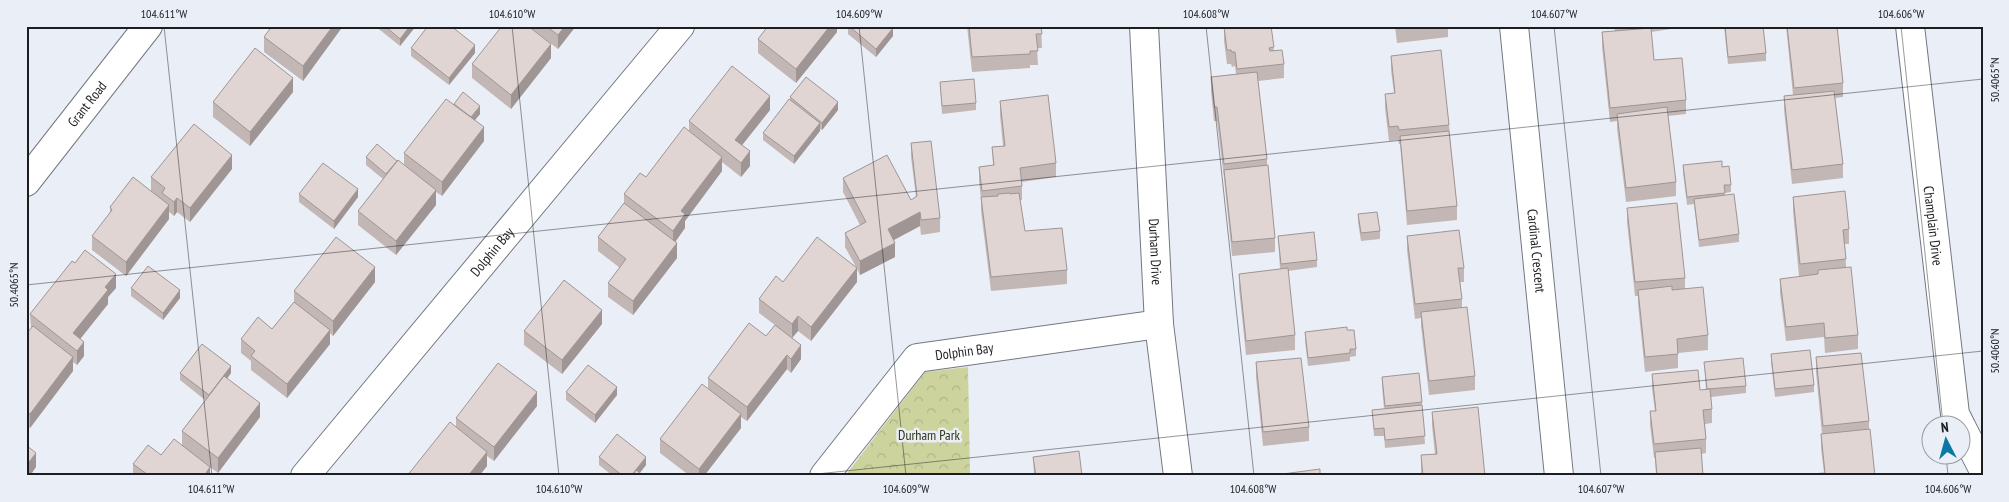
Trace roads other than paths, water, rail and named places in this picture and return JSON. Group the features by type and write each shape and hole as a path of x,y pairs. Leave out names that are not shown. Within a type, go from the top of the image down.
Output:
{"street":[{"name":"Grant Road","path":"26,182 148,26"},
{"name":"Dolphin Bay","path":"305,476 680,26"},
{"name":"Durham Drive","path":"1144,26 1159,324 1178,476"},
{"name":"Cardinal Crescent","path":"1514,26 1559,476"},
{"name":"Champlain Drive","path":"1910,26 1954,414"},
{"name":"Dolphin Bay","path":"824,476 917,358 1159,324"},
{"path":"1972,448 1983,469"}],"park label":[{"name":"Durham Park","path":"929,435"}]}
